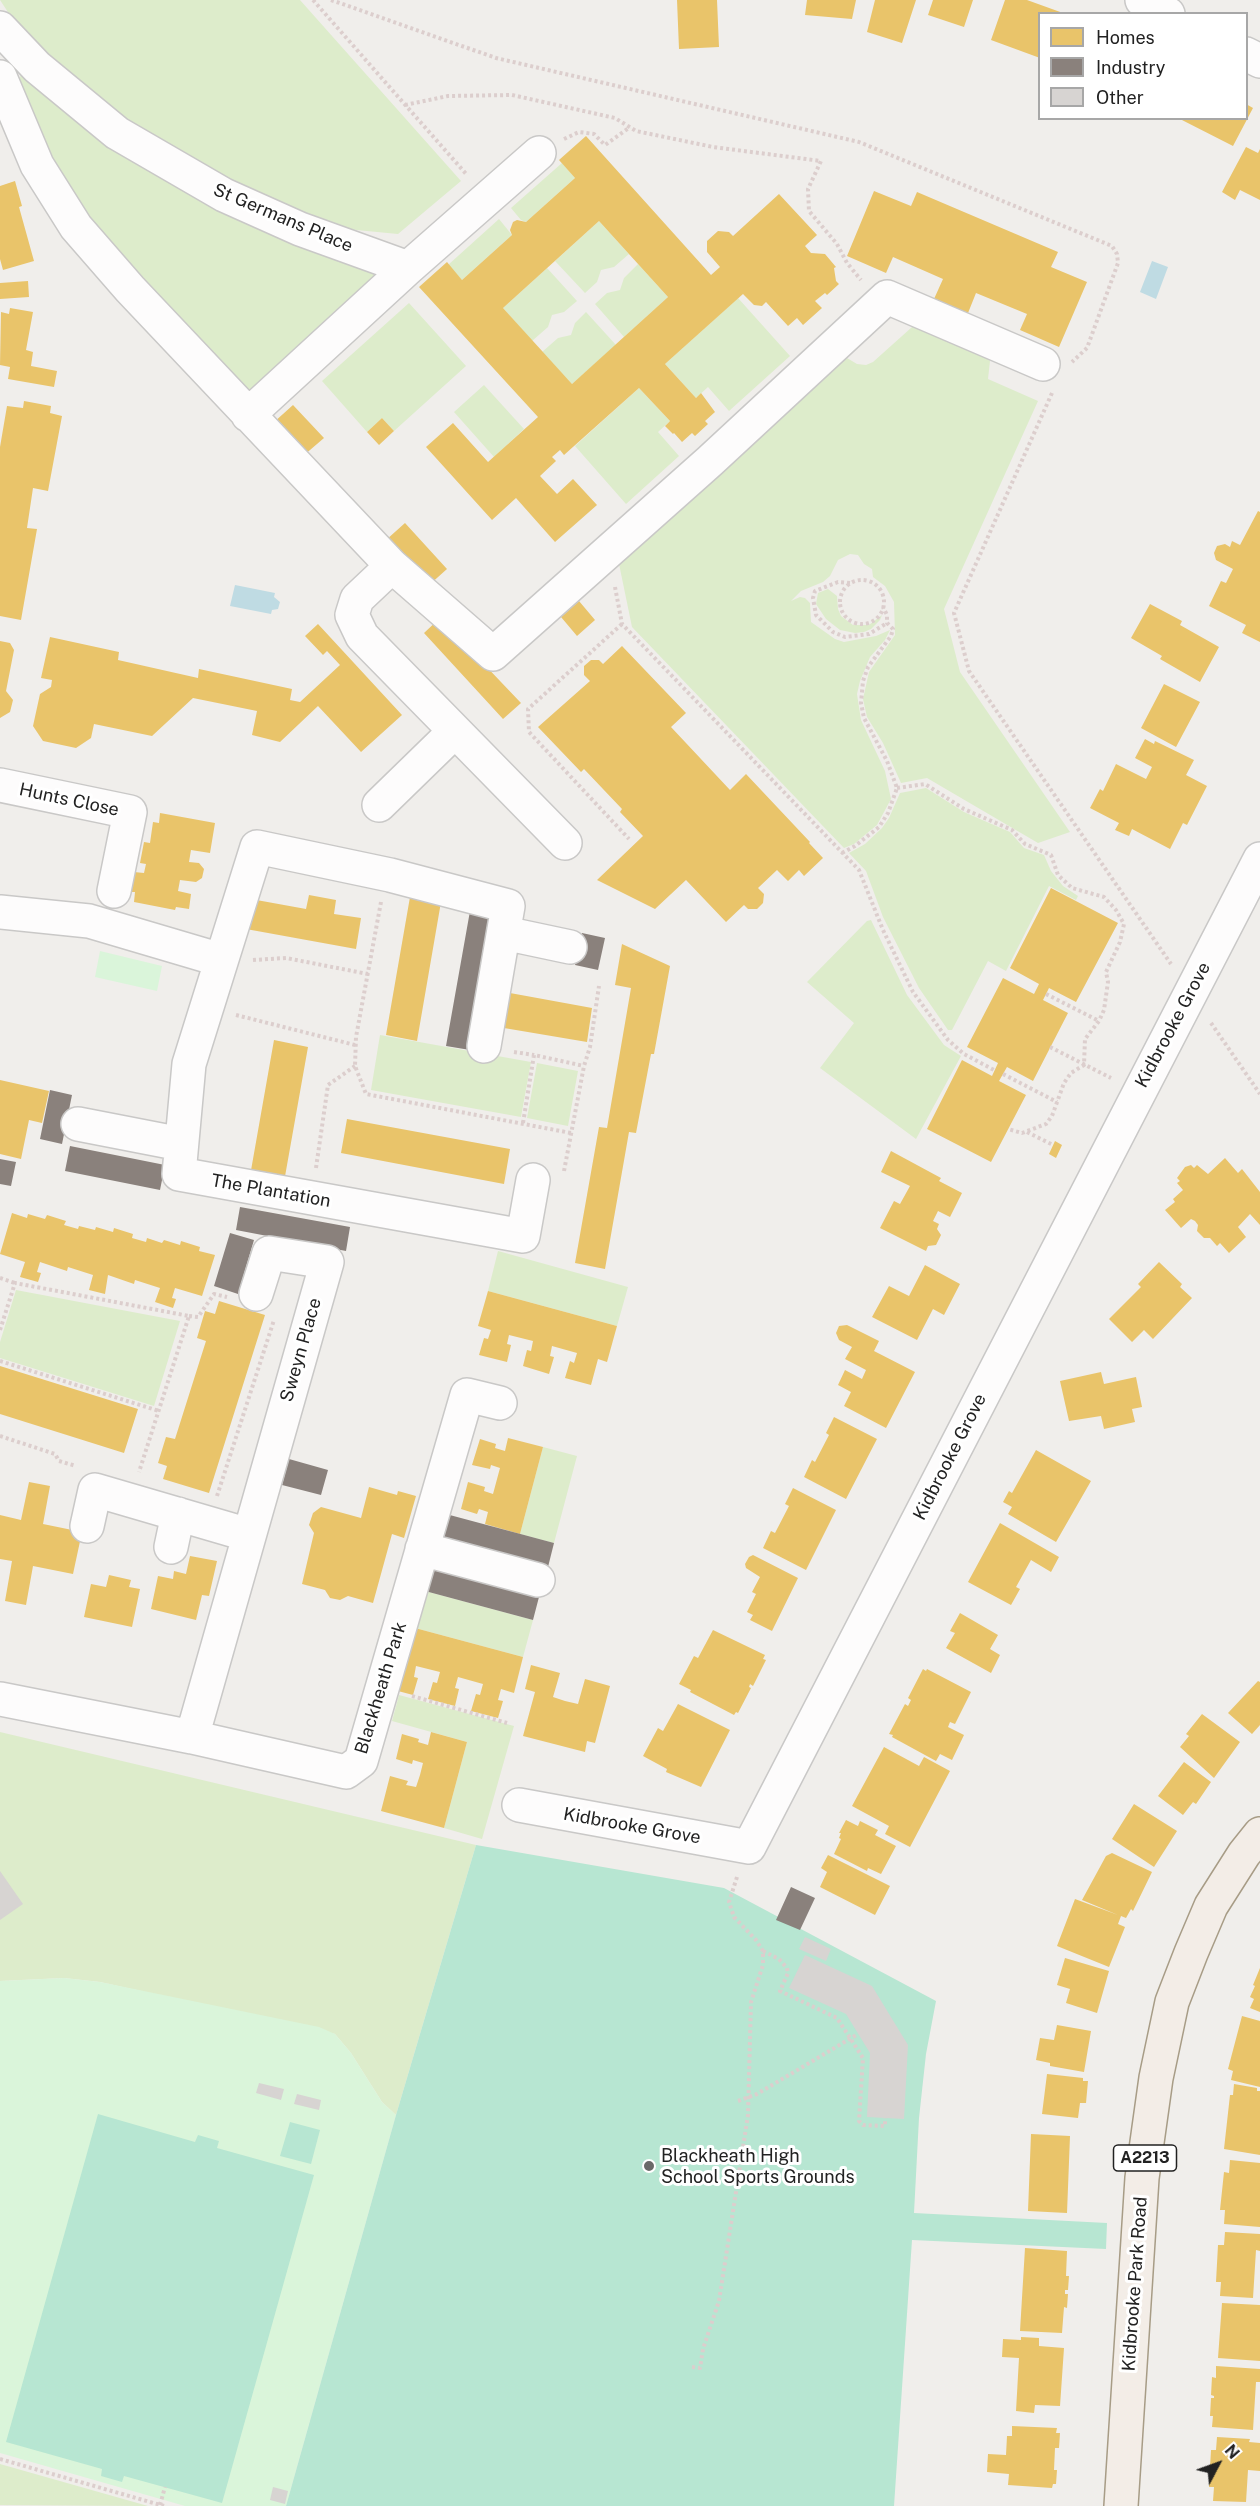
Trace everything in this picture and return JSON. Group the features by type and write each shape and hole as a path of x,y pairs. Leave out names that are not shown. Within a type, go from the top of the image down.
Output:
{"main road":[{"name":"Kidbrooke Park Road","path":"1121,2506 1142,2178 1156,2078 1172,2002 1211,1906 1244,1854 1260,1834"}],"street":[{"path":"1142,0 1164,12"},
{"name":"St Germans Place","path":"0,28 38,67 117,133 214,189 300,229 408,267"},
{"path":"0,77 37,165 76,227 130,289 393,566 493,654 887,297 1057,370"},
{"path":"248,415 408,267 539,153"},
{"path":"393,566 357,599 352,615 362,636 565,843"},
{"path":"379,805 455,731"},
{"name":"Hunts Close","path":"0,785 130,812 114,891"},
{"name":"The Plantation","path":"484,1046 508,906 386,874 257,847 189,1064 179,1174 523,1236 533,1180"},
{"name":"Kidbrooke Grove","path":"519,1805 749,1847 1260,859"},
{"path":"0,912 89,921 222,957"},
{"path":"504,933 570,947"},
{"path":"78,1124 182,1144"},
{"name":"Sweyn Place","path":"192,1737 327,1262 269,1253 266,1303"},
{"name":"Blackheath Park","path":"0,1699 192,1737 346,1772 361,1761 467,1395 500,1403"},
{"path":"87,1526 95,1490 249,1535"},
{"path":"171,1547 178,1514"},
{"path":"422,1549 538,1580"}],"path":[{"path":"313,0 488,198"},
{"path":"331,0 496,58 859,142 1112,246 1117,254 1118,263 1087,348 1057,370 954,613 969,671 1171,964"},
{"path":"405,105 448,96 512,95 615,118 636,131 712,147 821,160 808,189 809,211 837,244 847,263 880,304"},
{"path":"539,153 579,132 594,134 605,145 630,127"},
{"path":"608,551 622,624 859,870 883,930 914,992 948,1040 964,1054 994,1070"},
{"path":"850,583 844,588 839,603 841,610 850,620 863,624 870,622 880,614 884,601 878,586 864,580 850,583 838,582 816,591 813,598 816,615 833,632 845,637 869,634 887,623"},
{"path":"842,853 866,839 879,827 888,813 897,788 887,761 864,718 861,703 861,692 868,667 891,636 893,629 887,623 887,615 883,608"},
{"path":"622,624 528,709 529,732 629,838"},
{"path":"897,788 925,784 964,808 1012,830 1025,844 1051,855 1058,875 1072,888 1104,897 1116,910 1124,924 1120,942 1106,972 1108,982 1106,1000 1099,1021 1084,1039 1084,1065"},
{"path":"386,874 355,1045 356,1066 366,1094 571,1132"},
{"path":"222,957 257,960 286,958 368,974"},
{"path":"533,1180 561,1185 584,1065 590,1047 599,986"},
{"path":"1046,994 1099,1021"},
{"path":"206,1007 355,1045"},
{"path":"1211,1023 1260,1094"},
{"path":"1050,1047 1111,1078"},
{"path":"523,1124 534,1055 584,1065"},
{"path":"1008,1129 1022,1133 1046,1124 1064,1083 1071,1073 1084,1065"},
{"path":"312,1199 328,1085 356,1066"},
{"path":"1003,1074 1057,1102"},
{"path":"1027,1132 1053,1145"},
{"path":"0,1278 15,1283 189,1316 139,1474"},
{"path":"0,1330 15,1283"},
{"path":"217,1498 266,1303"},
{"path":"0,1361 159,1411"},
{"path":"0,1436 55,1454 59,1461 81,1467"},
{"path":"382,1688 507,1723"},
{"path":"693,2367 700,2368 703,2349 719,2301 748,2115 751,2002 763,1965 763,1952 756,1940 734,1917 729,1902 737,1876"},
{"path":"763,1952 779,1959 786,1968 788,1973 780,1991 837,2018 863,2058 859,2121 863,2125 885,2126 885,2118"},
{"path":"792,1997 795,1991"},
{"path":"738,2101 747,2099 858,2034"},
{"path":"0,2459 162,2505 165,2487"}],"green space":[{"path":"0,0 300,0 461,181 398,234 346,229 252,194 107,110 25,38"},
{"path":"24,72 374,268 375,278 243,399 67,197 15,83"},
{"path":"562,163 575,178 526,222 521,220 511,208"},
{"path":"499,219 512,235 462,280 448,265"},
{"path":"599,221 629,254 614,267 601,270 597,282 585,293 555,261"},
{"path":"638,264 668,297 624,337 595,304 607,293 620,290 624,278"},
{"path":"547,268 577,301 564,312 552,315 548,327 532,341 503,308"},
{"path":"738,298 790,356 729,411 708,387 696,398 665,364"},
{"path":"409,303 466,366 394,431 382,418 367,432 322,381"},
{"path":"586,312 616,345 572,384 542,352 558,338 571,335 575,323"},
{"path":"921,319 986,351 990,361 988,379 1038,401 944,609 960,672 1070,832 1038,843 927,778 901,783 883,743 867,717 863,699 869,672 895,635 894,602 885,586 873,577 872,569 864,564 858,555 850,554 838,560 830,576 823,582 801,591 791,601 800,597 805,598 810,603 811,622 835,639 844,642 876,636 890,630 885,640 870,657 857,694 861,720 885,771 891,799 877,825 854,844 844,848 632,627 618,559 842,355 857,364 866,365 873,362"},
{"path":"484,385 524,429 494,457 454,412"},
{"path":"639,388 670,421 658,432 679,456 626,504 575,446"},
{"path":"828,589 837,596 841,616 853,625 869,625 882,615 880,620 864,632 840,630 826,619 816,604 818,593"},
{"path":"926,788 964,812 1010,832 1024,848 1044,855 1051,871 1063,886 1078,896 1076,900 1049,886 1006,971 988,961 952,1030 948,1030 919,988 883,917 866,871 849,853 865,844 882,828 900,793"},
{"path":"871,920 907,995 944,1045 961,1056 916,1139 820,1068 854,1023 807,982 867,921"},
{"path":"100,951 162,966 157,991 95,977"},
{"path":"380,1035 531,1062 521,1117 371,1090"},
{"path":"537,1063 578,1071 568,1126 527,1118"},
{"path":"498,1251 628,1287 617,1326 488,1291"},
{"path":"16,1290 180,1321 154,1406 0,1358 0,1342"},
{"path":"543,1447 577,1456 554,1543 520,1534"},
{"path":"425,1591 533,1620 523,1657 415,1628"},
{"path":"399,1695 514,1726 482,1839 444,1828 467,1742 392,1721"},
{"path":"0,1732 476,1845 396,2115 382,2102 351,2053 335,2034 100,1982 64,1978 0,1981"},
{"name":"Blackheath High School Sports Grounds","path":"476,1845 724,1888 936,2001 926,2054 919,2118 914,2213 1107,2223 1106,2249 912,2240 894,2506 286,2506 396,2115"},
{"path":"64,1978 100,1982 319,2027 335,2034 351,2053 382,2102 396,2115 286,2506 185,2506 0,2453 0,1981"},
{"path":"98,2114 195,2142 198,2135 219,2141 217,2148 314,2175 222,2503 124,2476 122,2482 101,2476 102,2469 6,2442"},
{"path":"290,2122 320,2130 311,2164 280,2156"},
{"path":"0,2464 148,2506 0,2505"}],"water":[{"path":"1152,261 1168,267 1156,299 1140,292"},
{"path":"235,585 275,593 274,597 280,602 278,609 272,610 271,614 230,606"}],"building: Homes":[{"path":"677,0 717,0 719,47 679,49"},
{"path":"807,0 856,0 852,19 805,15"},
{"path":"875,0 916,0 902,43 867,32"},
{"path":"933,0 973,0 964,27 928,15"},
{"path":"1005,0 1027,0 1060,12 1038,12 1038,57 991,40"},
{"path":"1248,105 1253,108 1248,118"},
{"path":"1182,120 1247,120 1233,146"},
{"path":"586,136 711,275 720,267 707,252 707,241 718,231 729,232 733,236 779,194 817,235 805,246 811,253 825,254 836,267 834,268 836,281 839,284 827,295 825,293 815,301 822,308 803,325 797,318 788,326 766,302 762,306 754,305 743,294 665,364 696,398 701,393 715,412 705,421 708,424 695,436 692,433 682,442 665,426 670,421 639,388 564,455 560,450 552,457 556,461 540,476 557,494 573,479 597,505 555,542 516,498 492,520 426,447 453,423 488,462 538,417 419,287 447,262 462,280 512,235 510,230 513,222 517,220 526,222 575,178 559,160","holes":["599,221 668,297 572,384 503,308"]},
{"path":"1246,147 1258,153 1260,149 1260,200 1240,190 1235,200 1222,192"},
{"path":"15,181 22,206 19,207 34,261 3,270 0,259 0,186"},
{"path":"874,191 911,206 917,192 1058,252 1051,267 1087,282 1059,347 1020,330 1027,314 976,293 968,313 934,299 943,279 893,257 886,273 847,256"},
{"path":"28,281 29,297 0,299 0,283"},
{"path":"10,308 33,312 26,350 33,352 31,366 57,371 54,387 8,379 10,367 0,365 1,312 9,314"},
{"path":"24,401 51,406 50,413 62,416 48,491 33,488 27,528 37,529 21,620 0,616 0,447 7,406 23,408"},
{"path":"293,405 324,438 303,456 273,423"},
{"path":"382,418 394,431 379,445 367,432"},
{"path":"1258,511 1260,512 1260,642 1242,633 1246,625 1209,606 1221,581 1226,583 1233,569 1216,560 1214,553 1217,546 1225,544 1230,547 1232,541 1240,545"},
{"path":"405,523 447,569 428,586 386,540"},
{"path":"579,601 595,620 577,636 561,617"},
{"path":"1150,604 1182,621 1180,625 1219,647 1200,682 1160,659 1162,656 1131,638"},
{"path":"440,618 521,703 503,719 424,633"},
{"path":"318,624 402,715 361,752 318,706 280,742 252,735 257,711 193,698 152,736 94,724 91,738 76,748 43,741 33,726 40,694 51,687 52,680 41,678 50,637 119,652 118,660 198,678 199,669 292,689 290,700 300,702 340,665 327,651 323,655 305,636"},
{"path":"0,641 10,643 14,650 6,691 13,700 10,712 0,718"},
{"path":"622,646 686,713 671,727 730,790 746,774 823,858 804,876 799,870 788,881 777,870 758,888 764,894 763,903 757,909 748,909 744,905 726,922 686,880 655,909 597,880 643,836 620,812 622,809 584,769 581,772 538,727 590,681 584,675 584,666 591,660 599,660 603,664"},
{"path":"1164,684 1200,702 1176,747 1141,728"},
{"path":"1145,739 1154,744 1155,741 1194,760 1186,775 1207,786 1187,825 1183,823 1170,849 1132,829 1129,836 1115,830 1119,823 1090,808 1100,789 1103,791 1116,764 1146,779 1152,767 1135,758"},
{"path":"160,813 215,823 210,853 191,850 189,862 199,863 204,869 202,878 196,882 180,880 178,891 191,894 189,909 176,907 175,910 134,902 135,892 131,892 134,872 144,873 146,864 140,863 144,842 150,843 153,822 159,823"},
{"path":"1051,888 1118,923 1076,1002 1049,988 1043,1000 1068,1013 1033,1081 1007,1067 999,1081 1026,1095 991,1162 927,1129 962,1060 992,1076 998,1063 967,1047 1003,978 1034,994 1039,984 1010,968"},
{"path":"309,895 336,900 334,914 361,918 356,949 246,929 251,899 306,909"},
{"path":"410,897 441,902 417,1041 386,1035"},
{"path":"622,944 670,966 654,1054 651,1054 636,1133 629,1132 605,1269 575,1263 599,1127 607,1128 631,988 615,985"},
{"path":"510,993 592,1008 587,1042 504,1028"},
{"path":"274,1040 308,1047 284,1182 250,1176"},
{"path":"0,1080 49,1091 42,1123 29,1120 21,1159 0,1154"},
{"path":"347,1119 510,1149 504,1184 341,1153"},
{"path":"1055,1141 1062,1145 1056,1158 1049,1154"},
{"path":"891,1151 941,1178 939,1181 962,1193 950,1217 938,1211 933,1221 939,1224 937,1229 941,1235 936,1245 928,1246 926,1251 880,1228 894,1201 900,1204 910,1186 881,1172"},
{"path":"1225,1158 1238,1173 1242,1169 1260,1192 1260,1225 1250,1214 1238,1227 1246,1237 1229,1253 1220,1243 1217,1246 1210,1238 1204,1238 1197,1231 1198,1225 1195,1221 1191,1219 1181,1228 1165,1210 1175,1202 1173,1199 1183,1190 1177,1183 1180,1181 1177,1178 1185,1167 1191,1165 1194,1168 1197,1165 1208,1174"},
{"path":"12,1213 27,1218 28,1214 45,1219 47,1215 66,1221 64,1225 78,1229 79,1226 95,1230 96,1227 113,1232 114,1228 133,1234 132,1238 146,1242 147,1238 180,1245 181,1241 200,1247 199,1251 215,1255 202,1296 175,1288 172,1298 176,1299 173,1308 155,1302 160,1288 135,1280 134,1284 108,1275 105,1294 89,1290 93,1275 68,1267 67,1271 40,1262 37,1272 41,1273 38,1282 20,1277 25,1262 0,1254"},
{"path":"1159,1262 1182,1284 1180,1287 1192,1298 1153,1339 1144,1330 1132,1342 1109,1319 1141,1287 1138,1284"},
{"path":"925,1265 960,1284 944,1315 933,1309 917,1340 872,1317 889,1286 909,1296"},
{"path":"488,1291 617,1326 607,1362 598,1359 591,1385 565,1378 570,1361 574,1363 577,1353 552,1346 550,1356 554,1357 549,1374 523,1366 527,1350 531,1351 533,1341 509,1335 507,1344 511,1345 507,1362 479,1355 484,1338 488,1339 491,1330 478,1326"},
{"path":"219,1301 265,1315 209,1493 163,1479 167,1466 158,1463 166,1437 175,1439 206,1341 197,1338 205,1311 215,1314"},
{"path":"847,1325 879,1341 874,1351 915,1372 886,1428 844,1406 851,1392 838,1385 845,1370 862,1379 866,1370 845,1359 852,1347 839,1340 836,1333 839,1326"},
{"path":"0,1366 138,1409 124,1453 0,1414"},
{"path":"1101,1372 1104,1384 1136,1377 1142,1407 1132,1409 1135,1422 1104,1429 1101,1416 1069,1421 1060,1381"},
{"path":"834,1417 877,1439 846,1499 804,1477 812,1460 815,1462 829,1435 826,1433"},
{"path":"508,1438 543,1447 520,1534 485,1524 488,1512 479,1509 477,1514 461,1509 468,1482 485,1487 484,1491 493,1494 500,1468 491,1465 490,1469 472,1465 480,1439 496,1444 495,1448 505,1451"},
{"path":"1036,1450 1091,1481 1056,1542 1008,1514 1012,1507 1003,1502 1009,1491 1012,1493"},
{"path":"29,1482 50,1486 43,1524 82,1532 73,1574 33,1566 26,1605 5,1601 12,1561 0,1559 0,1515 21,1520"},
{"path":"369,1487 397,1495 398,1491 416,1496 404,1538 392,1534 373,1603 348,1596 340,1600 330,1598 325,1590 302,1584 314,1533 309,1525 313,1513 321,1507 361,1518"},
{"path":"793,1488 836,1510 806,1570 763,1548 771,1531 775,1533 789,1506 785,1504"},
{"path":"1000,1523 1059,1557 1051,1572 1031,1560 1016,1587 1020,1589 1011,1605 968,1582"},
{"path":"753,1555 798,1578 772,1631 750,1620 753,1615 747,1612 756,1594 752,1592 760,1577 746,1568 745,1564"},
{"path":"190,1556 217,1561 209,1596 202,1595 196,1620 151,1609 158,1576 173,1579 174,1571 186,1574"},
{"path":"109,1575 131,1580 129,1587 140,1589 132,1627 84,1617 91,1584 106,1587"},
{"path":"960,1613 998,1635 990,1649 1000,1655 991,1673 946,1648 955,1633 950,1631"},
{"path":"415,1628 523,1657 514,1693 501,1689 498,1700 503,1701 498,1718 471,1711 476,1694 480,1695 483,1684 458,1677 455,1688 459,1689 455,1706 428,1699 433,1682 437,1683 440,1672 416,1666 414,1677 418,1678 413,1695 398,1691"},
{"path":"713,1630 765,1655 763,1659 766,1660 753,1686 750,1684 751,1688 738,1713 734,1715 679,1684 694,1656 698,1658"},
{"path":"531,1665 560,1673 553,1697 565,1701 578,1704 585,1679 610,1686 595,1743 587,1741 585,1752 523,1736 535,1692 525,1689"},
{"path":"923,1669 971,1692 955,1724 950,1722 948,1727 964,1735 952,1760 940,1754 936,1761 889,1734 905,1704 908,1706 911,1700 908,1698"},
{"path":"1258,1681 1260,1682 1260,1725 1252,1734 1228,1713"},
{"path":"678,1704 730,1730 701,1787 666,1772 667,1769 643,1756 658,1728 663,1731"},
{"path":"1202,1714 1240,1742 1214,1778 1180,1747 1189,1736 1186,1734"},
{"path":"431,1732 467,1742 444,1828 381,1811 390,1776 408,1781 406,1785 416,1787 420,1775 423,1763 413,1760 412,1764 396,1759 402,1734 419,1739 418,1742 428,1745"},
{"path":"884,1747 919,1766 924,1757 950,1771 910,1847 885,1834 889,1826 852,1806"},
{"path":"1184,1762 1211,1782 1196,1804 1193,1802 1183,1815 1158,1796"},
{"path":"1134,1804 1177,1831 1154,1867 1112,1839"},
{"path":"846,1820 858,1826 860,1821 878,1830 875,1835 896,1846 881,1874 868,1868 867,1871 834,1854 841,1839 839,1838 841,1833 839,1833"},
{"path":"1112,1853 1152,1872 1133,1911 1131,1909 1126,1918 1121,1916 1118,1924 1125,1927 1109,1967 1057,1946 1075,1899 1118,1915 1082,1900 1106,1856"},
{"path":"828,1855 890,1886 875,1915 820,1887 827,1872 821,1868"},
{"path":"1065,1958 1109,1971 1097,2013 1066,2003 1070,1989 1057,1985"},
{"path":"1260,1968 1260,2012 1250,2008 1254,1999 1250,1997"},
{"path":"1242,2016 1260,2021 1260,2087 1231,2080 1233,2071 1228,2069"},
{"path":"1057,2025 1091,2031 1084,2072 1050,2066 1050,2063 1036,2060 1040,2038 1054,2040"},
{"path":"1047,2074 1083,2078 1083,2081 1088,2081 1086,2103 1080,2103 1078,2118 1042,2114"},
{"path":"1234,2084 1257,2088 1257,2091 1260,2091 1260,2155 1224,2149 1230,2095 1233,2095"},
{"path":"1031,2134 1070,2136 1067,2213 1028,2211"},
{"path":"1230,2160 1260,2163 1260,2227 1224,2224 1225,2210 1220,2210 1224,2172 1229,2173"},
{"path":"1225,2232 1260,2234 1260,2251 1256,2250 1253,2298 1220,2296 1221,2282 1216,2282 1218,2245 1224,2245"},
{"path":"1025,2248 1067,2251 1066,2276 1069,2276 1068,2290 1065,2290 1065,2294 1068,2294 1067,2308 1064,2307 1062,2333 1020,2331"},
{"path":"1222,2303 1260,2305 1260,2361 1218,2358"},
{"path":"1021,2337 1039,2338 1039,2346 1064,2348 1060,2406 1035,2405 1034,2413 1016,2411 1019,2358 1002,2357 1003,2339 1021,2340"},
{"path":"1216,2366 1260,2369 1260,2382 1256,2382 1253,2430 1212,2427 1211,2398 1214,2396 1211,2395 1212,2377 1216,2378"},
{"path":"1012,2426 1057,2428 1056,2433 1060,2433 1059,2448 1055,2448 1056,2484 1053,2484 1052,2488 1008,2485 1009,2474 987,2472 988,2454 1006,2455 1007,2436 1012,2436"},
{"path":"1217,2437 1250,2439 1249,2442 1260,2443 1260,2471 1248,2470 1246,2502 1213,2501 1214,2487 1209,2487 1211,2450 1216,2450"}],"building: Industry":[{"path":"470,911 494,915 470,1050 446,1046"},
{"path":"582,933 605,938 598,970 575,965"},
{"path":"50,1090 72,1095 62,1144 40,1139"},
{"path":"70,1146 165,1165 160,1190 65,1171"},
{"path":"0,1159 16,1162 11,1186 0,1184"},
{"path":"240,1207 350,1227 346,1251 236,1230"},
{"path":"230,1233 254,1240 238,1294 214,1286"},
{"path":"289,1459 328,1470 321,1495 282,1485"},
{"path":"446,1514 554,1543 548,1567 439,1538"},
{"path":"432,1567 539,1597 533,1620 425,1591"},
{"path":"791,1887 815,1898 800,1930 776,1920"}],"building: Other":[{"path":"0,1871 23,1904 0,1920"},
{"path":"805,1937 831,1949 826,1961 799,1949"},
{"path":"805,1955 872,1986 908,2045 904,2119 867,2117 870,2053 846,2014 789,1988"},
{"path":"259,2083 284,2089 281,2100 256,2093"},
{"path":"297,2094 321,2100 319,2110 294,2104"},
{"path":"273,2487 288,2491 285,2504 270,2500"}],"place":[{"name":"Blackheath High School Sports Grounds","path":"649,2166"}]}
